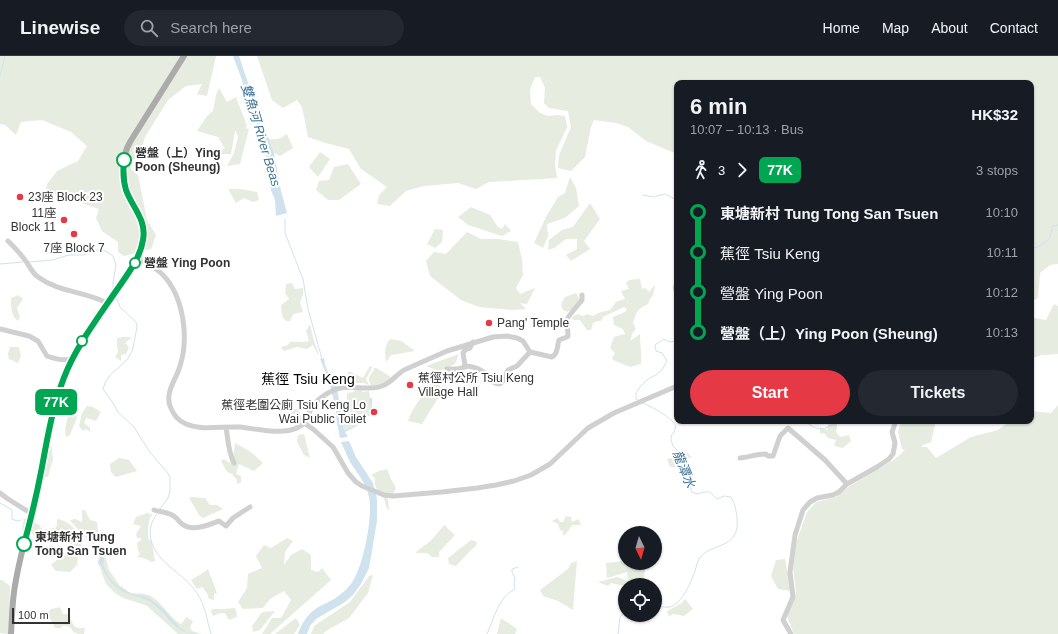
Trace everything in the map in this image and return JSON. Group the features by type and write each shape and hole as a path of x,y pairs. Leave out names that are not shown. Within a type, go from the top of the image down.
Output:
{"main road":[{"path":"11,634 16,579 32,514 53,412 61,386 72,359 86,335 130,270 143,243 144,230 142,220 126,188 123,175 124,157 130,142 184,56"}],"street":[{"path":"8,241 38,277 61,289 92,297 107,304"},
{"path":"137,258 154,267 167,280 177,298 182,316 184,338 182,355 169,394 169,402 178,420 186,424 200,427 240,427 285,431 297,428 304,424 310,410 322,397 338,388 374,388 383,386 404,370 447,351 489,337 507,336 517,338 523,341 530,352 552,357 555,355 559,340 567,338 568,336 567,318 574,312 582,300 582,294"},
{"path":"0,329 29,336 38,341 47,356 55,359 72,359"},
{"path":"465,366 462,353 470,348 473,342"},
{"path":"447,369 472,366 483,370 494,384 500,384 508,370 516,366 530,352"},
{"path":"304,424 313,429 333,447 348,473 356,482 384,495 409,495 477,488 514,481 531,475 550,464 588,428 614,413 674,387"},
{"path":"791,634 783,620 792,597 790,572 795,535 803,510 810,502 817,498 833,495 839,492 847,484 889,459 893,454 895,444 892,432 895,424"},
{"path":"226,427 231,458 234,462"},
{"path":"740,458 760,454 773,456 780,436 788,428 825,460 847,484"},
{"path":"0,493 32,514"},
{"path":"154,510 175,516 184,525 192,527 206,526 219,521 226,526 233,518 250,507"}],"shaded area":[{"path":"0,56 216,56 207,96 197,94 202,84 186,86 168,100 145,137 139,156 133,160 131,169 138,175 147,220 156,235 151,249 124,256 118,252 118,242 102,231 96,218 99,209 46,191 47,184 57,171 78,161 87,146 71,132 42,120 21,122 16,135 5,125 0,124"},
{"path":"257,56 1058,56 1058,264 1050,265 1040,273 1038,298 1034,300 1034,80 674,80 674,153 646,141 628,127 616,123 594,120 591,127 585,157 571,171 558,168 559,155 571,127 568,111 549,108 544,103 545,88 540,77 535,77 530,90 531,104 540,113 548,116 565,116 567,127 556,151 555,164 557,178 489,182 476,189 458,183 424,186 406,191 390,206 377,204 379,195 387,187 361,169 349,149 308,137 302,107 297,100 283,108 272,100"},
{"path":"219,88 227,102 236,97 247,126 245,128 249,129 240,164 227,166 234,153 238,137 236,131 231,154 216,154 212,149 225,149 218,137 197,131 207,116 213,111"},
{"path":"287,134 293,148 280,156 274,153 269,139 278,139"},
{"path":"320,152 330,159 318,177 309,167"},
{"path":"348,164 361,184 339,200 328,200 316,190 319,181 329,180 334,167"},
{"path":"570,177 576,188 579,206 565,218 547,224 548,236 543,248 534,243 547,215 558,197 565,193"},
{"path":"228,189 241,189 257,192 259,200 253,202 244,198 236,203"},
{"path":"590,203 600,219 584,241 590,249 571,261 566,255 577,249 577,239 566,239 554,248 548,250 549,240 562,230 573,227"},
{"path":"471,207 490,215 498,227 502,229 505,224 511,231 502,236 468,225 458,217"},
{"path":"435,229 443,230 442,242 435,248 427,244"},
{"path":"467,232 481,239 498,239 518,242 522,259 523,275 516,288 520,294 535,288 527,304 520,303 526,309 513,310 479,307 461,300 430,276 426,261 434,252 446,254"},
{"path":"640,279 642,289 645,288 649,292 655,285 653,295 648,304 642,307 635,316 633,323 636,329 632,334 630,341 640,334 641,364 630,367 613,360 612,358 615,353 610,348 614,337 625,334 623,329 614,325 613,317 625,312 627,309 624,307 603,317 601,321 593,323 591,330 587,330 580,320 573,320 572,317 578,314 583,316 587,314 593,316 610,310 616,302 625,299 621,291 629,289 626,283 629,280"},
{"path":"292,283 295,289 303,288 303,295 300,302 303,312 293,314 290,321 286,321 282,316 281,305 289,299 285,293 286,284"},
{"path":"576,293 580,300 567,312 562,309 561,304 565,297"},
{"path":"18,295 23,299 17,308 20,317 18,321 13,314 11,298"},
{"path":"1054,304 1058,306 1058,354 1041,355 1034,358 1034,318 1046,320"},
{"path":"310,324 318,355 313,345 307,349 297,347 284,351 281,347 288,345 290,342 309,341 306,331"},
{"path":"132,337 125,343 129,347 126,354 121,355 121,361 115,357 118,352 117,338"},
{"path":"390,339 401,341 415,351 391,355 386,362 385,350"},
{"path":"10,347 19,347 21,356 18,363 9,359 8,354"},
{"path":"459,354 455,364 439,371 426,366"},
{"path":"370,366 372,367 366,379 369,385 364,383 355,383 350,385 344,382 349,371 363,378"},
{"path":"374,368 391,377 382,383 371,386 369,379"},
{"path":"439,380 441,393 422,424 408,421 411,413 429,384"},
{"path":"362,390 362,392 369,391 370,410 366,417 359,423 344,430 342,417 344,405 347,403 347,393"},
{"path":"74,402 79,406 76,420 70,435 66,437 66,424"},
{"path":"1058,405 1058,634 794,634 787,616 796,593 793,567 796,543 807,512 816,502 836,497 850,486 895,459 905,450 902,449 898,432 900,424 935,424 931,442 921,447 927,447 936,458 971,437 998,430 1006,424 1034,424 1034,411 1051,413"},
{"path":"87,406 93,407 101,412 96,421 86,418 84,423 90,428 90,432 86,429 83,431 79,426 82,413"},
{"path":"288,409 298,409 303,420 295,426 287,418"},
{"path":"828,424 837,424 836,432 840,437 849,435 851,441 843,448 838,447 834,445 836,440 828,438 824,433 820,434 820,427 827,430"},
{"path":"304,434 310,458 304,455 297,442 298,435"},
{"path":"51,443 53,459 48,477 43,477 42,472"},
{"path":"235,443 251,452 263,463 254,471 239,464 236,474 241,476 241,482 237,484 237,480 232,474 227,472 221,461 224,459 230,463 234,453"},
{"path":"686,451 692,458 683,458 677,467 670,467 667,459 675,457"},
{"path":"119,458 129,460 137,471 116,477 111,472 110,464"},
{"path":"387,469 396,488 394,493 388,498 389,511 383,497 376,488 375,478 371,475"},
{"path":"189,498 205,498 210,505 217,505 223,509 203,518 199,515"},
{"path":"82,510 85,510 90,520 97,522 99,540 93,539 89,531 81,532 70,520 75,519 82,522"},
{"path":"147,513 153,515 150,517 148,527 148,538 152,543 155,561 152,562 144,558 137,557 140,554 137,543 141,540 141,538 137,538 136,534 141,526 133,524 136,517"},
{"path":"566,516 571,517 572,522 579,519 581,525 572,525 566,534 563,535 563,531 560,530 558,524 552,521 558,518 560,522 563,522"},
{"path":"25,518 39,525 43,530 55,528 57,526 57,519 66,522 72,526 78,534 76,535 82,547 74,549 69,548 72,540 63,540 51,534 34,536 30,529 25,540 22,529"},
{"path":"444,525 455,535 439,552 439,557 432,557 427,553 416,553 432,539"},
{"path":"287,538 293,541 285,552 284,565 291,555 302,549 311,555 311,570 318,572 322,568 331,580 270,634 262,634 272,618 281,618 291,600 284,591 270,599 263,608 243,609 238,602 247,588 248,574 262,568 256,556 264,545 271,548"},
{"path":"471,540 477,542 476,546 456,566 449,564 448,558"},
{"path":"103,549 109,570 120,586 130,592 149,595 179,623 181,624 186,617 193,621 190,627 192,631 202,634 178,634 147,606 123,598 115,593 106,584 99,565 101,565 101,551"},
{"path":"69,553 78,557 77,565 70,572 56,571 51,565 59,558"},
{"path":"785,559 791,591 778,589 771,576 776,560"},
{"path":"577,561 573,610 558,601 543,596 540,590 568,569 571,563"},
{"path":"617,562 618,570 645,570 644,578 628,578 627,572 607,578 606,563"},
{"path":"208,569 217,593 214,594 214,600 209,599 207,593 202,587 197,589 191,580"},
{"path":"373,575 368,593 349,618 323,634 311,634 314,626 350,602 369,576"},
{"path":"617,577 620,578 618,578 618,584 611,583 608,586 598,582"},
{"path":"0,580 10,586 8,634 0,633"},
{"path":"685,599 693,609 684,616 674,614 669,616 667,612 681,604"},
{"path":"60,607 63,614 67,614 75,627 85,628 84,634 73,632 70,627 67,626 55,628 47,613 51,609"},
{"path":"235,608 237,617 229,620 225,613 220,613 213,616 211,611 213,609"},
{"path":"275,611 260,630 253,632 252,626 262,612"},
{"path":"296,618 300,625 294,634 275,634"},
{"path":"501,618 517,629 515,634 497,634"}],"water":[{"path":"233,56 239,56 274,153 281,191 287,213 276,216 275,200 271,190 268,174 267,158 257,124 246,98 242,80"},
{"path":"324,358 328,372 336,383 344,430 355,425 366,417 370,411 370,398 372,398 371,411 369,416 361,423 345,432 348,437 340,438 336,418 336,409 328,378 320,359"},
{"path":"349,441 356,457 373,483 377,499 377,521 369,568 361,584 353,595 345,602 316,619 310,626 307,634 298,634 304,621 312,611 339,596 351,584 362,560 369,526 370,505 368,492 364,483 350,462 341,442"},
{"path":"101,553 104,559 103,565 112,581 131,594 149,598 162,608 180,628 186,632 174,625 163,613 160,614 162,612 152,603 120,590 109,579 101,565 99,565 98,562"}],"waterway":[{"path":"0,76 5,56"},
{"path":"643,195 653,197 665,194 674,198"},
{"name":"雙魚河 River Beas","path":"285,219 285,233 303,279 308,309 322,359"},
{"path":"1034,248 1038,247 1049,239 1053,226 1058,225"},
{"path":"29,262 52,260 69,255 84,255 97,250 106,251 113,256 116,265 113,291"},
{"path":"0,264 23,262"},
{"path":"674,285 674,291"},
{"path":"116,297 120,307 136,322 137,327 131,353 127,360 110,375 103,389 118,412 134,427 149,451 170,477 170,491 168,498 160,509"},
{"name":"龍潭水","path":"638,400 636,399 636,393 640,387 648,379 662,370 667,361 662,353 656,351 655,345 664,339 669,342 674,341"},
{"name":"龍潭水","path":"643,403 666,415 674,423"},
{"name":"龍潭水","path":"662,607 674,605 681,599 690,584 699,559 710,550 729,541 734,536 737,528 737,517 731,497 724,496 717,499 710,492 697,494 692,492 689,475 681,466 677,450 673,446 671,440 671,436 676,426 674,424"},
{"path":"808,424 821,429 829,427 833,424"},
{"path":"0,503 12,510 12,519 17,521 21,520"},
{"path":"157,514 150,529 151,540 154,548 159,556 192,586 197,593 204,608 211,634"},
{"path":"36,534 62,529 76,531 84,535 93,543 100,557"},
{"path":"487,634 494,615 504,597 515,589 515,578 512,569 518,567"},
{"path":"618,634 619,622"}],"bus line":[{"name":"77K","path":"24,544 36,496 54,407 61,386 72,359 82,341 130,270 139,255 143,243 143,223 127,191 123,175 124,160"}],"place":[{"name":"營盤（上）Ying Poon (Sheung)","path":"124,160"},
{"name":"23座 Block 23","path":"20,197"},
{"name":"11座 Block 11","path":"64,220"},
{"name":"7座 Block 7","path":"74,234"},
{"name":"營盤 Ying Poon","path":"135,263"},
{"name":"Pang' Temple","path":"489,323"},
{"name":"蕉徑村公所 Tsiu Keng Village Hall","path":"410,385"},
{"name":"蕉徑老圍公廁 Tsiu Keng Lo Wai Public Toilet","path":"374,412"},
{"name":"東塘新村 Tung Tong San Tsuen","path":"24,544"}],"district":[{"name":"蕉徑 Tsiu Keng","path":"308,379"}]}
